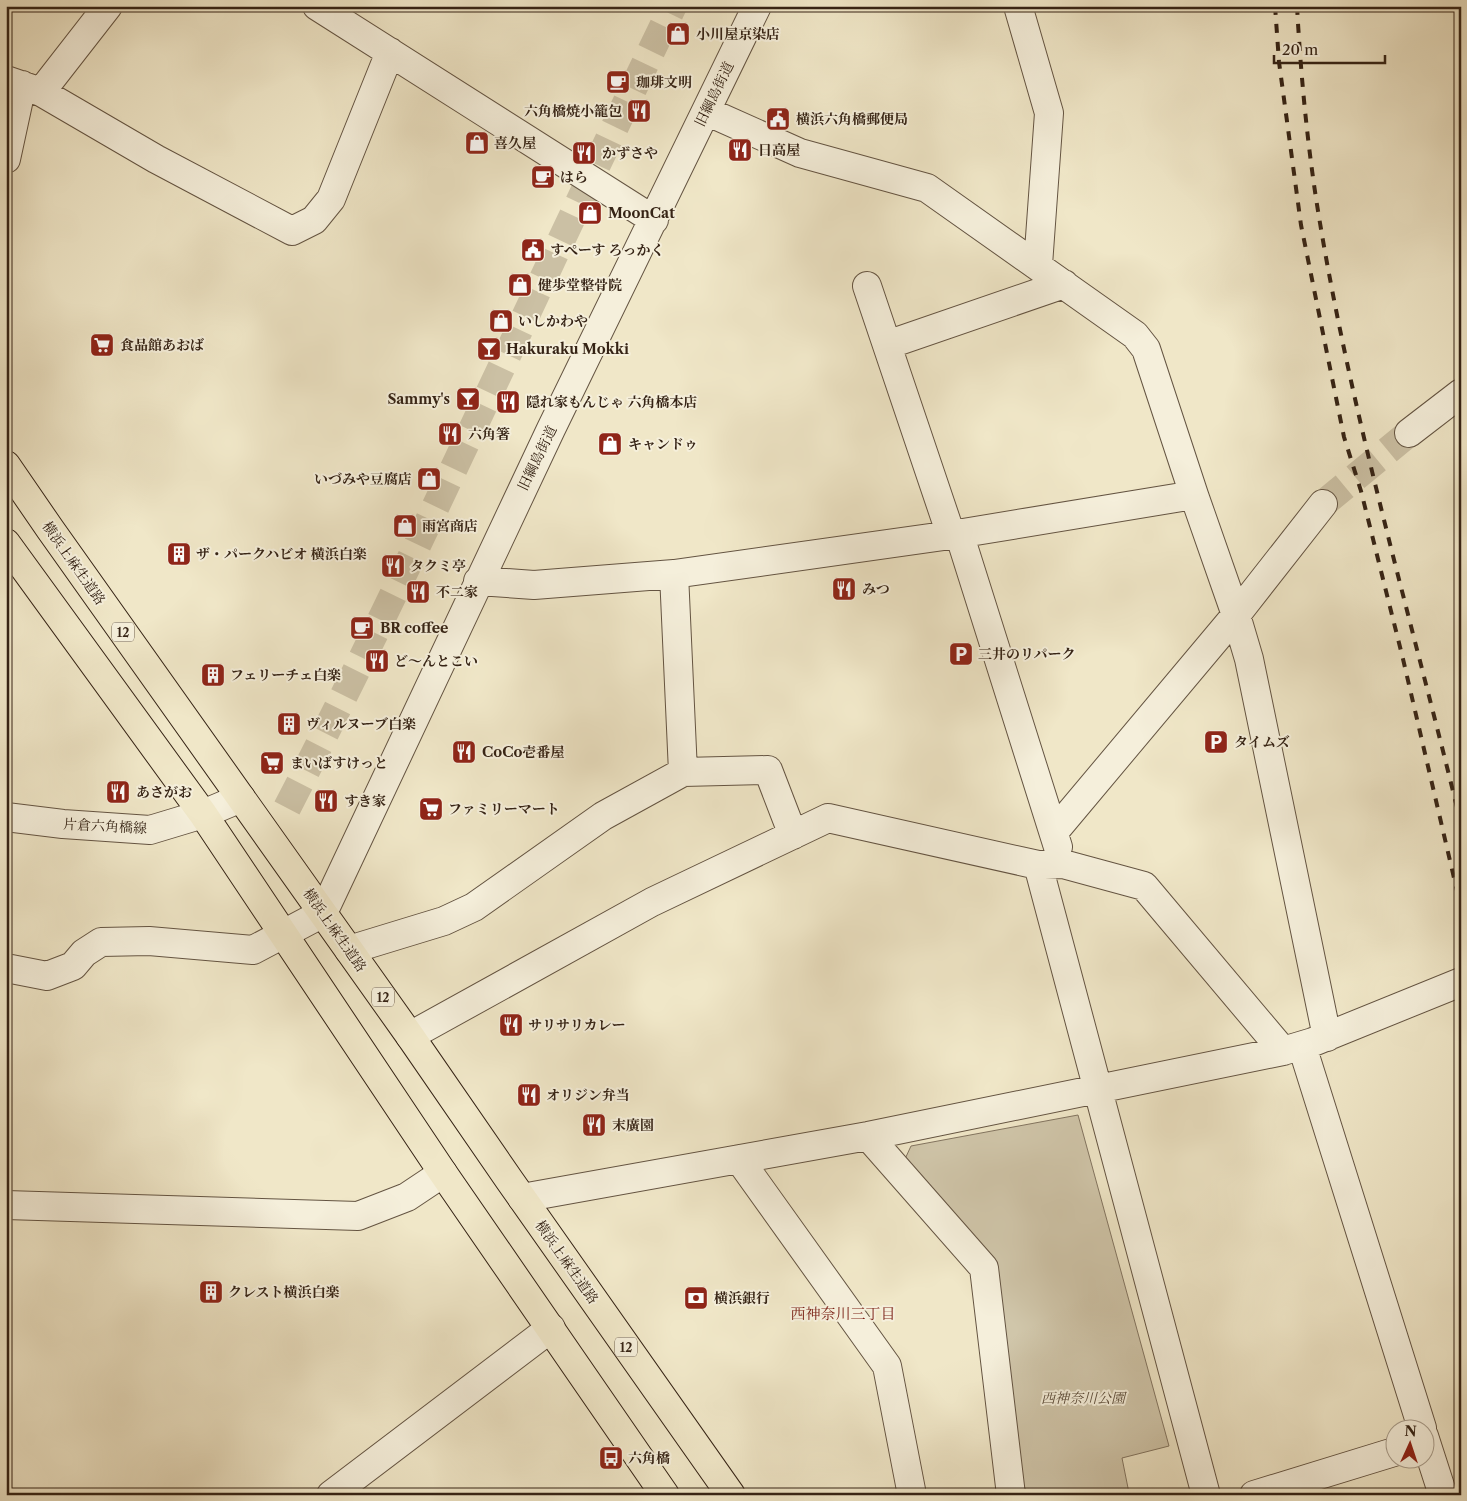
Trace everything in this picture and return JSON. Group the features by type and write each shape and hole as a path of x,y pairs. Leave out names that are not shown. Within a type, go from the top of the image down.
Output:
{"main road":[{"name":"横浜上麻生道路","path":"6,465 410,1036 731,1495"},
{"path":"6,543 202,814 443,1172 665,1495"}],"street":[{"path":"6,160 23,86 108,6"},
{"path":"317,6 654,220"},
{"path":"1018,6 1049,113 1038,265"},
{"name":"旧綱島街道","path":"323,913 478,581 706,111 751,9"},
{"path":"23,86 292,231 314,220 331,199 390,52"},
{"path":"706,111 800,153 927,188 1135,335 1146,349 1236,615 1249,659 1304,1045 1418,1418"},
{"path":"887,345 1064,284"},
{"path":"867,286 955,534 1054,832 1051,864 1098,1089 1206,1495"},
{"path":"1409,433 1461,393"},
{"path":"478,581 534,585 674,574 955,534 1194,495"},
{"path":"1054,832 1236,615 1323,504"},
{"path":"674,574 683,772"},
{"path":"349,950 444,922 474,907 603,816 683,772 768,770 793,835"},
{"name":"片倉六角橋線","path":"6,817 63,824 150,830 202,814 241,798"},
{"path":"410,1036 652,902 828,818 1051,864 1144,886 1304,1045"},
{"path":"6,968 47,976 73,966 84,953 101,942 149,941 253,950 323,913"},
{"path":"522,1198 868,1136 1304,1045 1461,982"},
{"path":"868,1136 984,1268 1012,1495"},
{"path":"739,1159 887,1366 912,1495"},
{"path":"6,1205 358,1216 407,1197 443,1172"},
{"path":"331,1495 552,1328"},
{"path":"1254,1495 1384,1455"},
{"path":"1434,1468 1442,1495"}],"green space":[{"name":"西神奈川公園","path":"1078,1115 1169,1446 1122,1458 1129,1493 1031,1495 1023,1486 994,1261 905,1159 911,1146"}],"tunnel":[{"path":"287,808 435,509 673,6"},
{"path":"1323,504 1409,433"}],"railway":[{"path":"1275,6 1279,62 1301,225 1344,437 1361,491 1403,659 1461,908"},
{"path":"1297,6 1309,142 1320,223 1334,299 1385,525 1461,824"}],"place":[{"name":"小川屋京染店","path":"678,34"},
{"name":"珈琲文明","path":"618,82"},
{"name":"六角橋焼小籠包","path":"639,111"},
{"name":"横浜六角橋郵便局","path":"778,119"},
{"name":"喜久屋","path":"477,143"},
{"name":"日高屋","path":"740,150"},
{"name":"かずさや","path":"584,153"},
{"name":"はら","path":"543,177"},
{"name":"MoonCat","path":"590,213"},
{"name":"すぺーす ろっかく","path":"533,250"},
{"name":"健歩堂整骨院","path":"520,285"},
{"name":"いしかわや","path":"501,321"},
{"name":"食品館あおば","path":"102,345"},
{"name":"Hakuraku Mokki","path":"489,349"},
{"name":"Sammy's","path":"468,399"},
{"name":"隠れ家もんじゃ 六角橋本店","path":"508,402"},
{"name":"六角箸","path":"450,434"},
{"name":"キャンドゥ","path":"610,444"},
{"name":"いづみや豆腐店","path":"429,479"},
{"name":"雨宮商店","path":"405,526"},
{"name":"ザ・パークハビオ 横浜白楽","path":"179,554"},
{"name":"タクミ亭","path":"393,566"},
{"name":"みつ","path":"844,589"},
{"name":"不二家","path":"418,592"},
{"name":"BR coffee","path":"362,628"},
{"name":"三井のリパーク","path":"961,654"},
{"name":"ど〜んとこい","path":"377,661"},
{"name":"フェリーチェ白楽","path":"213,675"},
{"name":"ヴィルヌーブ白楽","path":"289,724"},
{"name":"タイムズ","path":"1216,742"},
{"name":"CoCo壱番屋","path":"464,752"},
{"name":"まいばすけっと","path":"272,763"},
{"name":"あさがお","path":"118,792"},
{"name":"すき家","path":"326,801"},
{"name":"ファミリーマート","path":"431,809"},
{"name":"サリサリカレー","path":"511,1025"},
{"name":"オリジン弁当","path":"529,1095"},
{"name":"末廣園","path":"594,1125"},
{"name":"クレスト横浜白楽","path":"211,1292"},
{"name":"横浜銀行","path":"696,1298"},
{"name":"六角橋","path":"611,1458"}],"district":[{"name":"西神奈川三丁目","path":"843,1313"}]}
